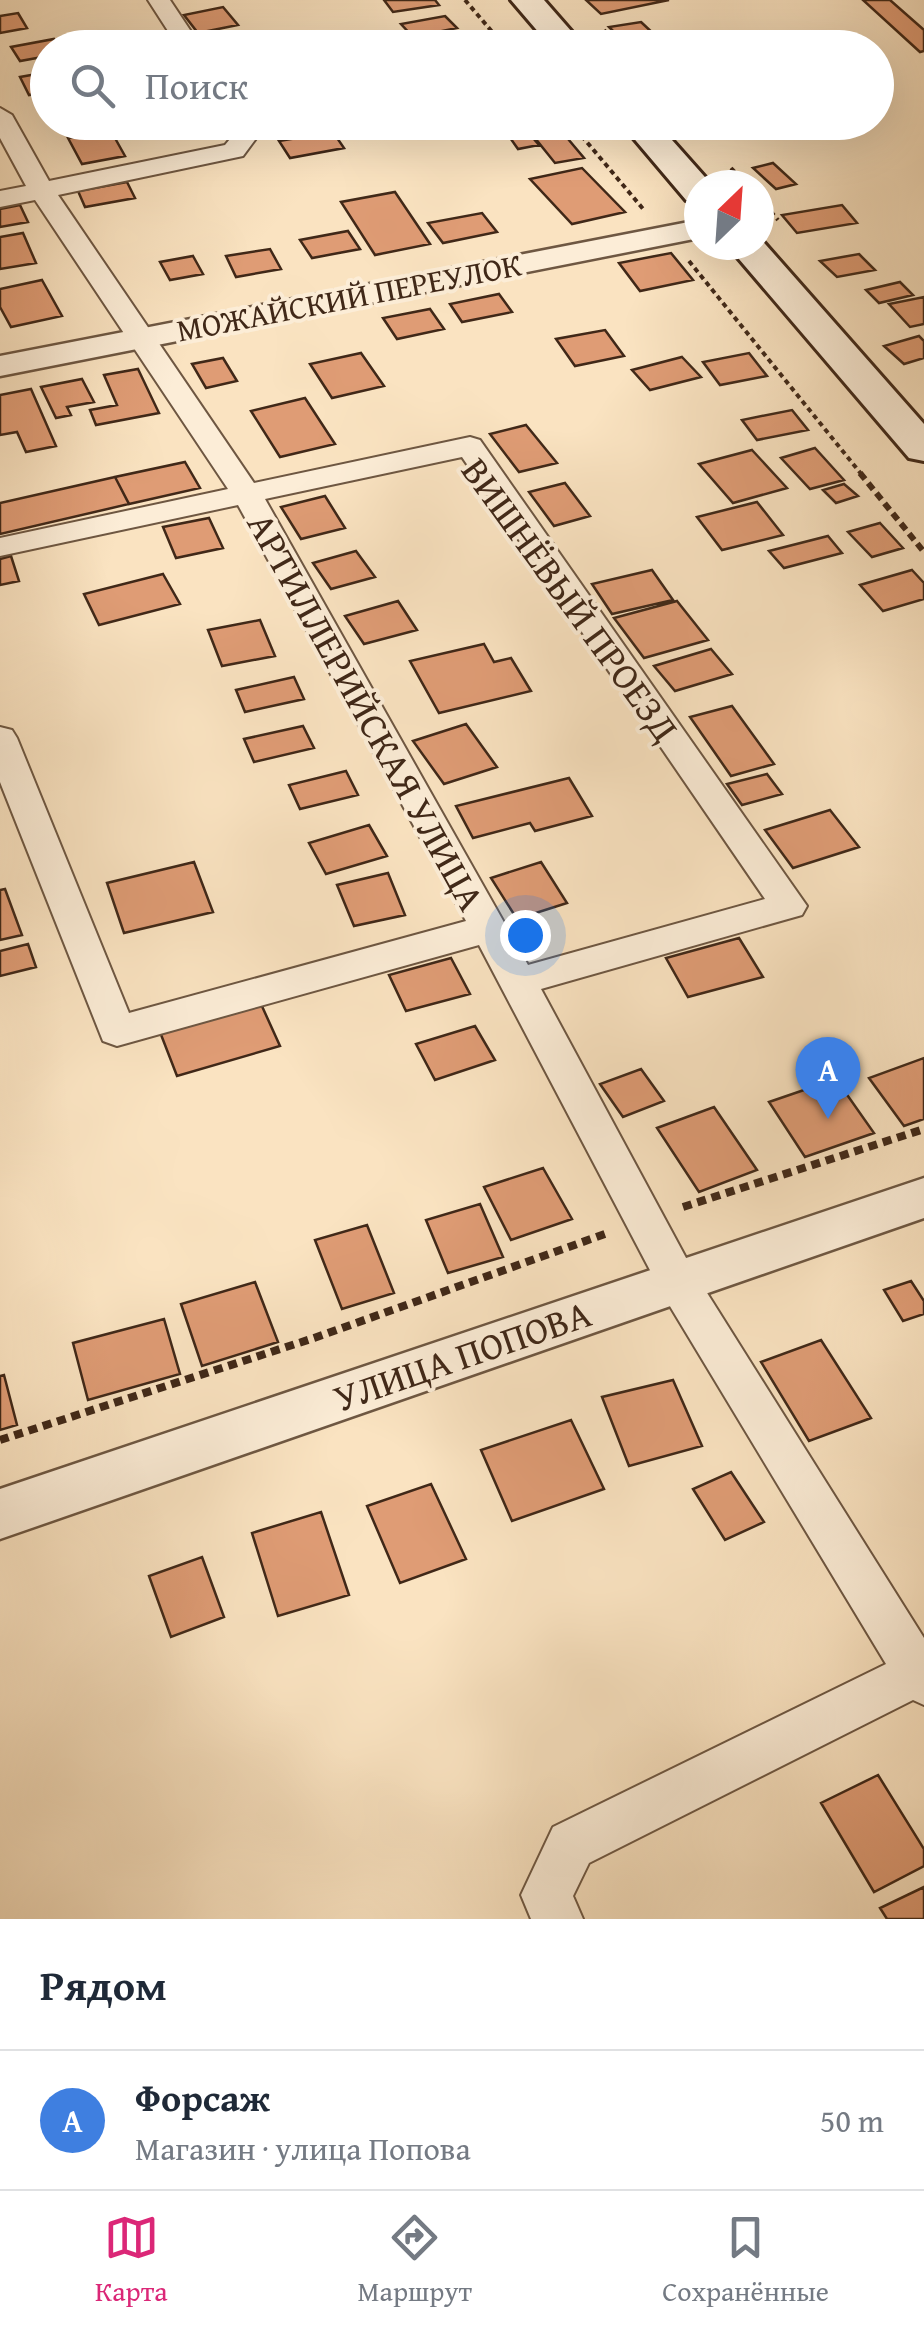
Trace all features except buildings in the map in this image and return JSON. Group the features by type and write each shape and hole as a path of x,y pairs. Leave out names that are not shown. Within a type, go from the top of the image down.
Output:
{"main road":[{"path":"528,0 554,30"},
{"path":"653,140 684,175"},
{"path":"759,260 924,449"}],"street":[{"path":"159,0 178,30"},
{"name":"АРТИЛЛЕРИЙСКАЯ УЛИЦА","path":"0,114 42,191 248,496 518,982 677,1281 923,1675"},
{"path":"0,199 234,152 243,140"},
{"name":"МОЖАЙСКИЙ ПЕРЕУЛОК","path":"0,366 683,232"},
{"name":"ВИШНЁВЫЙ ПРОЕЗД","path":"0,547 470,446 789,906 518,982"},
{"path":"0,738 116,1031 487,929"},
{"name":"УЛИЦА ПОПОВА","path":"0,1514 924,1198"},
{"path":"557,1919 547,1895 571,1846 923,1675"}],"path":[{"path":"465,0 491,30"},
{"path":"588,140 683,232 924,552"},
{"path":"0,1440 314,1338 644,1220 924,1129"}],"place":[{"name":"Форсаж","path":"828,1119"}]}
